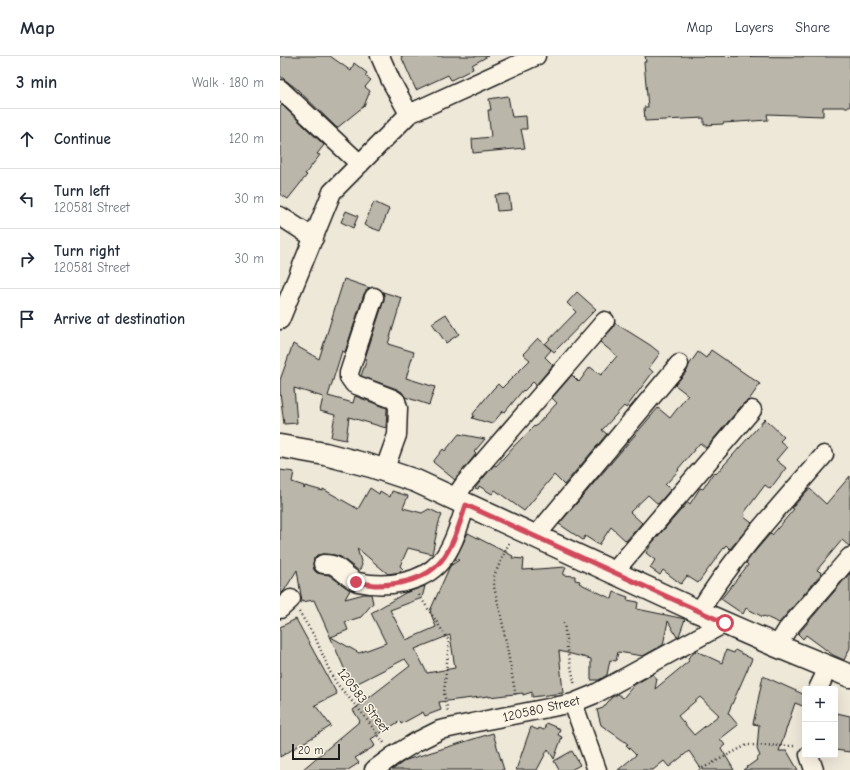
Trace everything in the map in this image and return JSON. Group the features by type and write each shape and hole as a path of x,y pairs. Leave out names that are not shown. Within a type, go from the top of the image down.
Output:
{"street":[{"path":"380,56 408,114"},
{"path":"280,320 332,192 408,114 536,56"},
{"path":"280,89 360,164"},
{"path":"280,216 314,238"},
{"path":"374,297 349,377 354,384 393,399 397,404 397,435 384,471"},
{"path":"323,564 334,566 356,582 376,585 410,581 426,573 441,561 450,546 465,483 605,321"},
{"path":"535,538 679,364"},
{"path":"613,573 752,410"},
{"path":"280,446 326,454 416,482 535,538 699,612 828,668 850,676"},
{"path":"699,612 716,584 824,455"},
{"path":"777,646 787,630 850,557"},
{"name":"120580 Street","path":"374,770 416,742 440,730 576,702 595,694 725,623"},
{"path":"819,686 828,668"},
{"path":"576,702 597,770"},
{"path":"808,758 814,770"}],"path":[{"path":"516,528 494,576 494,587 510,656 519,713"},
{"path":"410,581 449,641 444,693 452,727"},
{"name":"120583 Street","path":"285,604 315,637 330,672 337,684 366,718 393,756"},
{"path":"564,623 576,702"},
{"path":"699,770 747,745 802,751"}],"building":[{"path":"280,56 330,56 351,71 354,63 367,73 365,76 371,80 365,87 370,91 364,106 337,128 297,89 280,76"},
{"path":"401,56 488,56 472,65 473,69 451,80 448,75 416,90"},
{"path":"645,56 850,57 850,107 823,107 823,116 767,114 768,120 723,124 704,125 704,118 645,121 644,107 648,107 644,62 646,62"},
{"path":"508,96 512,117 526,116 527,129 521,129 525,148 473,153 472,139 491,137 488,110 491,110 489,99"},
{"path":"282,105 324,145 317,154 320,155 305,174 307,175 288,199 280,194 280,107"},
{"path":"509,194 511,210 497,211 495,195"},
{"path":"374,202 389,209 380,231 364,225"},
{"path":"346,211 358,216 353,228 341,222"},
{"path":"344,279 370,288 367,289 364,294 345,352 342,351 328,396 353,403 355,396 387,408 386,428 349,417 346,440 331,437 335,415 320,411 323,397 294,388 297,423 284,424 280,392 280,380 293,344 319,359"},
{"path":"383,292 402,298 388,344 414,352 406,378 435,387 429,405 405,397 402,392 397,389 361,376 367,359 365,358 384,300"},
{"path":"577,292 596,309 554,352 545,344 576,312 567,303"},
{"path":"446,314 459,334 446,343 432,323"},
{"path":"615,323 660,353 649,368 653,372 626,408 624,406 602,430 607,434 564,485 554,475 524,511 495,490 492,494 479,486 478,489 475,488 494,465 496,466 557,403 552,398 572,375 579,382 590,367 601,375 617,356 600,342 613,328"},
{"path":"538,338 551,350 545,357 553,365 536,385 533,382 524,391 523,390 505,412 503,411 492,424 472,418 474,416 473,414 498,384 502,388 530,360 523,354"},
{"path":"711,350 760,384 749,400 744,403 706,448 700,443 665,485 671,489 658,504 648,495 630,512 642,523 626,541 611,527 599,545 585,536 583,540 559,524 658,408 670,418 688,395 675,385 687,371 689,365 698,352 706,358"},
{"path":"765,419 784,437 780,441 787,447 776,460 786,468 770,489 765,485 744,513 744,517 752,523 730,549 726,545 698,583 687,576 681,584 663,570 660,575 650,568 655,560 646,553 652,543 688,502 690,504 700,488 703,489 714,472 716,474"},
{"path":"459,434 485,439 474,452 476,454 455,480 433,462 443,449 445,451"},
{"path":"280,470 294,472 292,482 304,486 304,489 305,486 323,491 323,489 358,509 370,488 379,494 380,491 390,497 392,491 408,496 403,508 422,513 429,509 442,515 432,554 408,548 400,566 403,569 400,572 388,574 357,548 362,565 359,571 341,557 335,555 323,554 317,555 314,558 314,570 317,573 329,575 350,590 345,599 364,594 371,594 373,603 361,617 345,622 348,630 331,637 359,653 386,643 371,613 405,593 425,586 422,598 390,610 406,640 436,627 430,611 450,566 459,560 455,559 468,533 513,556 512,558 524,559 523,570 566,567 563,575 575,576 575,580 580,581 579,583 612,599 614,592 628,597 627,600 638,602 637,609 685,619 679,636 677,637 668,621 663,645 643,656 618,652 616,661 610,660 607,675 599,680 591,680 591,659 559,651 563,693 532,697 532,692 523,695 523,693 439,702 441,710 425,716 423,712 401,724 400,721 371,739 375,746 355,758 359,763 348,770 302,770 360,721 353,710 410,666 405,659 352,686 314,600 302,602 297,570 280,595","holes":["450,635 455,668 427,673 415,649"]},
{"path":"850,476 850,547 842,540 817,570 822,573 779,623 746,608 743,614 721,599 748,565 746,563 750,557 770,534 772,535 794,509 792,508 808,490 810,489 826,504"},
{"path":"850,573 850,648 844,660 833,655 806,635 803,639 798,634"},
{"path":"296,619 337,694 315,705 331,726 280,757 280,627"},
{"path":"726,650 734,653 735,650 752,659 728,713 738,725 720,739 725,745 721,748 734,770 702,770 689,751 669,767 664,761 653,770 618,770 636,755 626,745 628,744 601,725 597,710 603,708 612,697 618,694 623,698 634,685 653,674 657,679 655,689 689,661 688,658 696,651 722,663","holes":["700,697 719,715 694,735 678,716"]},
{"path":"763,676 802,694 802,706 795,703 779,751 787,751 798,770 743,770 760,756 757,749 759,725 753,724"},
{"path":"838,713 850,716 850,752 838,750"},
{"path":"546,723 560,729 558,735 562,737 554,759 548,749 537,770 516,770 531,727 538,730 539,728 544,730"},
{"path":"493,733 504,770 392,770 406,760"},
{"path":"572,751 580,765 571,770 559,770 554,761"}],"route":[{"path":"356,582 376,585 393,584 410,581 426,573 441,561 450,546 466,505 535,538 725,623"}]}
